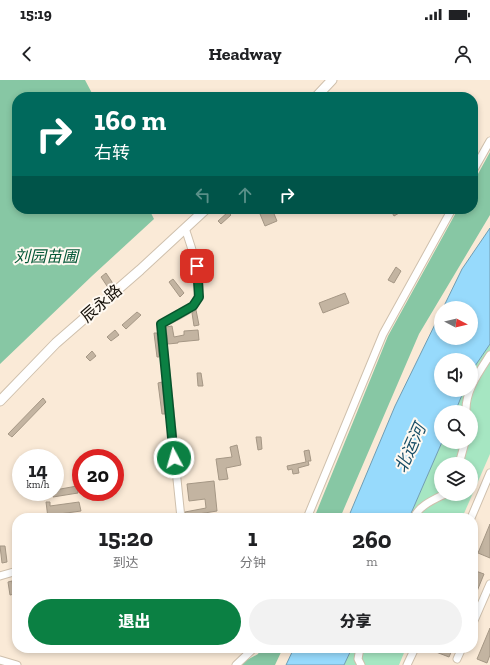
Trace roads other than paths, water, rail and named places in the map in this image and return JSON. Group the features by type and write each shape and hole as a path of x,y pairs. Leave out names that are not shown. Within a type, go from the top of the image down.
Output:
{"main road":[{"path":"321,92 332,80"},
{"name":"辰永路","path":"0,401 56,343 140,270 200,214"}],"street":[{"path":"478,162 490,141"},
{"path":"309,513 383,334 449,214"},
{"path":"180,513 161,324 193,306 199,297 197,266 185,228"},
{"path":"466,405 475,377 490,355"},
{"path":"473,513 490,473"},
{"path":"416,513 434,500"},
{"path":"0,576 12,572"},
{"path":"478,612 490,584"},
{"path":"236,665 249,653"},
{"path":"359,653 358,659 361,665"},
{"path":"407,665 413,653"},
{"path":"457,659 460,653"},
{"path":"0,660 17,665"}],"water":[{"name":"北运河","path":"490,228 490,344 478,362 478,353 434,353 434,397 461,397 458,405 434,405 434,449 439,449 435,457 434,457 434,460 411,513 350,513 395,406 434,326 434,345 478,345 478,301 446,301 462,269"},
{"path":"292,653 350,653 344,665 286,665"}],"park label":[{"name":"刘园苗圃","path":"46,256"}]}
